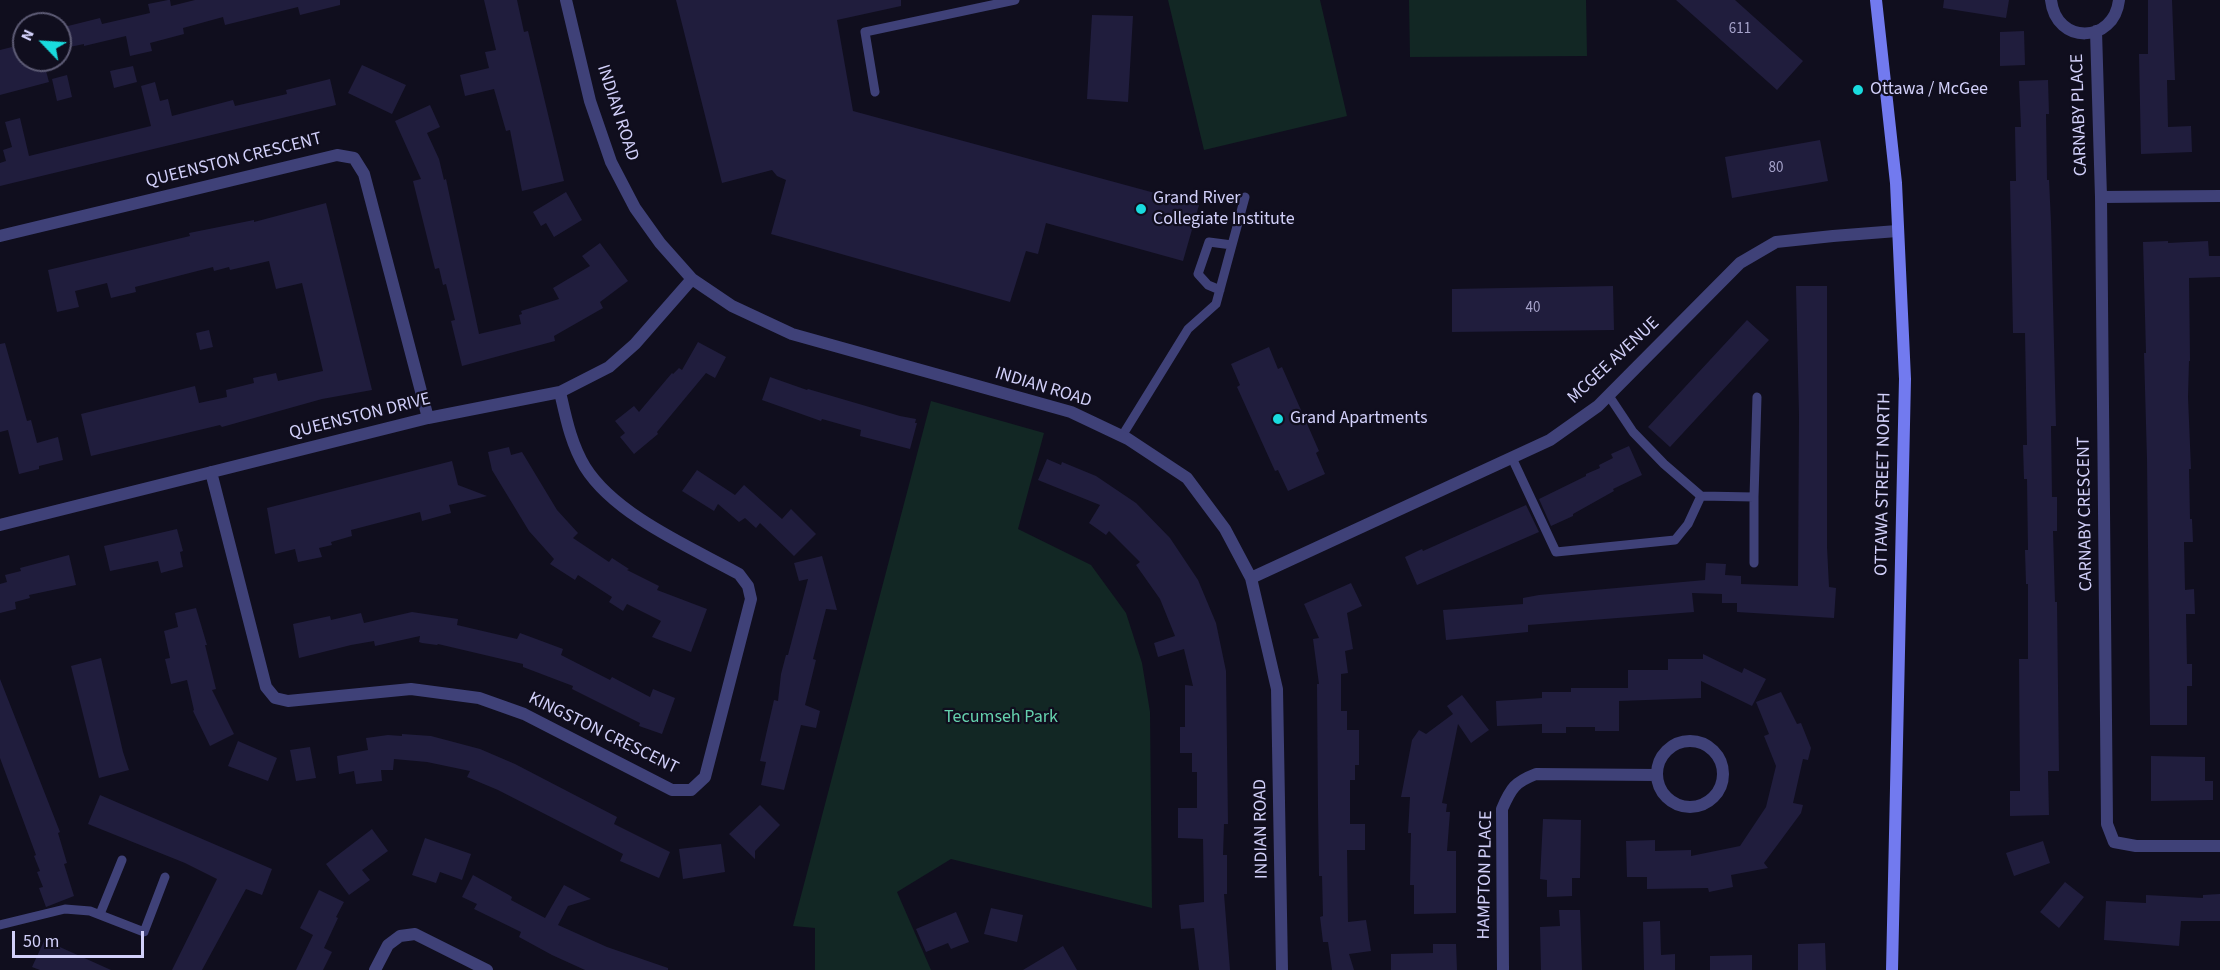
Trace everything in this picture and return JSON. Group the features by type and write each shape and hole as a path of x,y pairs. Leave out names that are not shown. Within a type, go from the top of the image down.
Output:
{"main road":[{"name":"OTTAWA STREET NORTH","path":"1876,0 1896,183 1905,379 1892,970"}],"street":[{"name":"INDIAN ROAD","path":"566,0 590,101 611,162 635,208 660,243 692,279 732,306 792,334 1071,412 1122,436 1187,478 1225,529 1251,578 1277,689 1282,970"},
{"name":"CARNABY PLACE","path":"2050,0 2052,12 2059,22 2068,30 2080,33 2096,31 2112,21 2118,10 2119,0"},
{"name":"CARNABY PLACE","path":"2096,31 2101,197"},
{"name":"QUEENSTON CRESCENT","path":"0,236 337,155 354,158 364,174 428,418"},
{"path":"2101,197 2220,196"},
{"name":"CARNABY CRESCENT","path":"2101,197 2107,824 2114,842 2136,846 2220,846"},
{"name":"MCGEE AVENUE","path":"1251,578 1550,440 1609,396 1740,263 1776,242 1898,231"},
{"name":"QUEENSTON DRIVE","path":"1,524 428,418 560,392 609,367 635,344 692,279"},
{"name":"KINGSTON CRESCENT","path":"211,472 266,687 275,698 288,701 411,689 479,698 524,714 672,789 691,790 705,777 751,599 748,586 739,574 635,516 608,494 585,467 571,437 560,392"},
{"path":"1690,741 1703,743 1717,754 1722,764 1723,779 1716,795 1703,805 1684,807 1672,802 1664,794 1657,775 1664,753 1673,745 1690,741"},
{"name":"HAMPTON PLACE","path":"1503,970 1502,809 1510,790 1522,780 1536,774 1657,775"},
{"path":"375,970 388,945 400,936 415,934 487,970"}],"lane":[{"path":"875,92 865,33 1015,0"},
{"path":"1122,436 1188,329 1216,304 1245,197"},
{"path":"1220,290 1208,285 1198,274 1209,242 1232,245"},
{"path":"1609,396 1633,432 1664,464 1701,496 1754,497"},
{"path":"1754,563 1757,397"},
{"path":"1512,458 1556,552 1675,540 1688,524 1701,496"},
{"path":"100,914 122,860"},
{"path":"0,925 65,909 90,911 144,932 165,877"}],"green space":[{"path":"1168,0 1320,0 1347,116 1204,150"},
{"path":"1409,0 1586,0 1587,56 1410,57"},
{"name":"Tecumseh Park","path":"931,401 1044,433 1018,529 1091,565 1126,613 1142,663 1150,712 1152,908 951,859 897,892 931,970 815,970 815,928 793,926"}],"building":[{"path":"170,0 171,6 195,0 340,0 340,5 300,15 298,7 225,25 223,17 183,28 184,34 150,43 152,51 130,56 126,36 72,46 72,25 100,18 102,24 150,13 148,4"},
{"path":"484,0 517,0 524,32 528,31 564,181 522,191 510,130 506,131 494,89 465,96 460,75 489,68 485,52 496,50"},
{"path":"676,0 901,0 901,6 837,20 853,111 1199,205 1183,261 1046,223 1038,254 1026,251 1010,302 771,234 786,180 777,176 772,170 722,183"},
{"path":"1676,0 1735,0 1803,61 1777,90"},
{"path":"1944,0 2009,0 2006,18 1943,8"},
{"path":"2148,0 2172,0 2175,80 2167,80 2168,127 2191,126 2192,152 2141,154 2139,54 2148,54"},
{"path":"1092,15 1133,16 1128,102 1087,99"},
{"path":"2024,31 2025,65 2000,66 2000,32"},
{"path":"12,47 12,72 46,72 49,82 0,95 0,50"},
{"path":"362,65 406,85 392,114 348,93"},
{"path":"133,66 137,82 114,88 110,71"},
{"path":"67,75 72,97 57,101 52,79"},
{"path":"330,79 336,105 0,186 0,163 6,161 3,150 12,147 5,122 20,118 29,156 151,126 141,86 155,82 160,101 168,99 172,116 233,100 235,106 287,94 286,90"},
{"path":"2048,80 2047,180 2049,180 2051,222 2056,426 2051,426 2052,497 2057,497 2057,531 2053,531 2055,602 2057,602 2059,771 2048,771 2049,815 2010,816 2010,791 2020,791 2019,659 2028,659 2028,584 2026,584 2025,550 2028,550 2027,479 2024,479 2023,445 2027,445 2025,333 2013,333 2010,181 2016,181 2015,127 2021,127 2019,81"},
{"path":"430,105 440,127 427,133 439,159 444,180 446,179 479,334 521,324 519,315 522,314 521,311 559,299 553,288 590,266 582,256 600,243 628,281 600,302 603,308 554,336 555,341 462,366 451,321 455,320 446,284 443,285 439,268 435,269 413,181 421,179 395,121"},
{"path":"1820,140 1828,181 1732,198 1725,157"},
{"path":"566,192 582,220 554,237 546,223 541,226 533,212"},
{"path":"326,203 372,390 322,399 222,427 220,425 91,456 81,414 195,386 199,403 227,397 226,390 254,383 253,378 276,373 278,381 323,371 302,283 276,289 269,261 230,270 229,267 214,271 213,267 135,287 136,292 111,298 107,283 75,291 79,307 57,312 48,270 190,236 189,233 254,220 254,222"},
{"path":"2168,241 2168,243 2208,241 2209,256 2220,256 2220,277 2189,278 2188,397 2191,469 2189,469 2193,542 2184,542 2185,590 2194,589 2195,614 2186,614 2187,664 2192,664 2192,686 2187,686 2187,725 2150,725 2143,242"},
{"path":"1613,286 1614,330 1452,332 1452,289"},
{"path":"1796,286 1827,286 1827,547 1829,587 1836,588 1834,618 1737,612 1737,603 1722,603 1722,594 1692,593 1694,612 1528,625 1528,632 1446,640 1443,610 1523,604 1523,598 1539,595 1705,580 1706,563 1726,564 1725,575 1741,576 1741,584 1798,586 1799,415"},
{"path":"1747,320 1769,340 1670,447 1648,427"},
{"path":"209,330 213,347 200,350 196,333"},
{"path":"698,342 726,357 715,378 706,373 657,432 658,434 634,454 620,437 625,433 615,421 634,406 639,412 672,373 679,368 682,370"},
{"path":"5,343 27,421 31,420 37,443 58,437 63,460 19,474 8,430 0,432 0,344"},
{"name":"Grand Apartments","path":"1269,347 1278,369 1282,367 1319,451 1316,453 1325,474 1288,491 1278,470 1275,471 1237,387 1240,385 1231,364"},
{"path":"770,377 807,390 916,419 910,449 860,436 861,430 822,419 821,421 762,400"},
{"path":"1629,446 1642,475 1613,489 1614,491 1573,516 1551,526 1539,499 1600,468 1599,465 1613,458 1611,454"},
{"path":"509,447 511,455 522,452 557,510 578,533 573,538 609,562 612,558 629,569 627,570 659,586 657,590 707,609 691,652 652,637 661,621 627,604 623,611 609,602 612,597 578,575 575,580 550,564 554,559 529,531 492,470 488,452"},
{"path":"1047,459 1061,465 1062,462 1096,476 1136,503 1170,538 1198,580 1216,623 1226,671 1228,824 1224,824 1223,855 1227,855 1227,894 1224,894 1230,970 1199,970 1194,928 1181,929 1179,905 1204,902 1203,839 1178,838 1178,808 1197,808 1197,772 1192,772 1192,753 1180,753 1180,727 1185,727 1185,685 1193,686 1184,649 1158,657 1154,643 1175,636 1160,599 1136,565 1140,562 1109,531 1106,535 1089,523 1100,505 1038,480"},
{"path":"452,461 458,485 487,496 449,505 451,513 422,521 420,512 351,530 352,536 319,548 322,557 298,562 295,549 275,554 267,508"},
{"path":"697,470 735,495 744,485 782,519 791,509 816,534 794,556 760,523 756,528 745,518 739,522 718,504 714,511 682,491"},
{"path":"1526,505 1539,532 1417,585 1405,557"},
{"path":"177,529 183,551 180,552 183,567 161,573 158,561 110,571 104,546"},
{"path":"69,555 76,585 29,595 30,598 15,602 16,609 0,613 0,584 7,582 5,575 21,571 20,568"},
{"path":"822,556 837,610 826,609 813,659 816,660 805,705 820,711 816,728 801,725 784,790 761,785 766,762 760,761 774,700 778,701 781,674 808,579 799,581 794,563"},
{"path":"1351,583 1362,606 1347,613 1353,649 1345,651 1348,673 1341,674 1341,711 1347,711 1347,730 1359,730 1359,765 1355,765 1355,780 1350,780 1350,824 1365,824 1365,850 1347,850 1348,922 1366,920 1371,951 1349,954 1354,970 1332,970 1328,942 1323,942 1320,917 1323,916 1322,876 1319,876 1317,684 1319,684 1313,639 1319,638 1304,604"},
{"path":"196,608 207,645 205,645 216,689 212,690 234,734 210,746 193,711 187,680 171,684 165,659 170,658 164,631 178,627 175,613"},
{"path":"412,612 458,619 457,625 517,639 520,633 563,649 561,655 610,680 612,677 650,697 653,689 675,698 662,734 639,726 640,723 572,689 573,686 523,667 523,664 438,644 422,643 419,642 420,636 375,646 374,641 351,645 299,658 293,624 330,616 331,620 361,613 364,623"},
{"path":"1703,654 1742,673 1744,668 1766,679 1752,706 1701,681 1701,698 1619,701 1619,731 1595,731 1595,727 1566,727 1566,733 1542,733 1542,724 1497,726 1496,701 1542,698 1542,692 1571,692 1571,688 1628,688 1628,670 1668,670 1668,659 1703,659"},
{"path":"101,658 129,770 99,778 71,666"},
{"path":"0,679 60,832 58,833 67,863 64,864 74,896 46,907 39,888 43,887 37,872 40,871 34,856 36,855 0,758"},
{"path":"1781,692 1797,724 1801,723 1811,748 1808,760 1803,759 1793,803 1803,805 1801,813 1764,863 1768,868 1731,875 1733,887 1709,892 1708,888 1647,889 1647,877 1627,877 1626,841 1655,840 1655,851 1691,850 1691,856 1740,846 1766,807 1776,766 1764,736 1769,734 1756,702"},
{"path":"1462,695 1489,730 1471,743 1458,724 1442,803 1447,804 1446,812 1450,812 1447,851 1456,851 1456,913 1414,914 1414,885 1410,885 1411,833 1408,833 1410,797 1401,797 1412,740 1419,730 1426,734 1453,714 1447,706"},
{"path":"402,734 431,736 480,749 515,764 617,817 614,824 670,852 659,878 620,861 623,854 498,790 467,777 470,771 427,762 394,759 393,770 381,770 382,781 356,784 354,771 339,774 337,756 368,750 366,738 402,736"},
{"path":"238,741 277,758 268,781 228,766"},
{"path":"310,747 316,778 296,781 290,750"},
{"path":"2151,756 2205,757 2205,781 2213,781 2213,800 2151,801"},
{"path":"100,795 272,869 262,895 246,889 202,970 172,970 217,879 185,863 88,824"},
{"path":"760,805 780,825 755,851 755,859 729,834"},
{"path":"1543,819 1581,820 1580,878 1572,878 1572,896 1547,897 1547,880 1540,879"},
{"path":"372,829 388,851 362,870 370,880 349,895 326,864"},
{"path":"425,838 471,854 462,880 440,872 436,883 412,875"},
{"path":"2043,841 2050,863 2014,876 2006,853"},
{"path":"721,844 725,872 683,879 679,849"},
{"path":"473,875 509,895 512,897 511,900 545,918 564,885 591,899 568,906 558,925 607,947 668,968 668,970 585,970 552,955 519,937 521,932 474,909 477,904 462,897"},
{"path":"2065,882 2084,897 2059,928 2040,912"},
{"path":"319,890 344,902 324,948 332,952 323,970 296,970 313,935 300,928"},
{"path":"2220,894 2220,921 2181,921 2179,946 2104,940 2106,901 2146,903 2146,895 2203,898 2203,895"},
{"path":"991,908 1023,915 1017,942 984,934"},
{"path":"1559,910 1580,910 1582,970 1541,970 1540,927 1560,926"},
{"path":"956,912 969,942 951,949 948,943 926,952 916,929"},
{"path":"1660,921 1661,955 1675,954 1675,970 1644,970 1643,922"},
{"path":"45,939 111,970 40,970 32,967"},
{"path":"1825,943 1826,970 1798,970 1798,944"},
{"path":"1433,944 1456,944 1457,970 1391,970 1391,954 1433,953"},
{"path":"1063,946 1077,970 1023,970"},
{"path":"1752,955 1752,970 1710,970 1710,956"}],"place":[{"name":"Ottawa / McGee","path":"1858,90"},
{"name":"Grand River Collegiate Institute","path":"1141,209"},
{"name":"Grand Apartments","path":"1278,419"}]}
